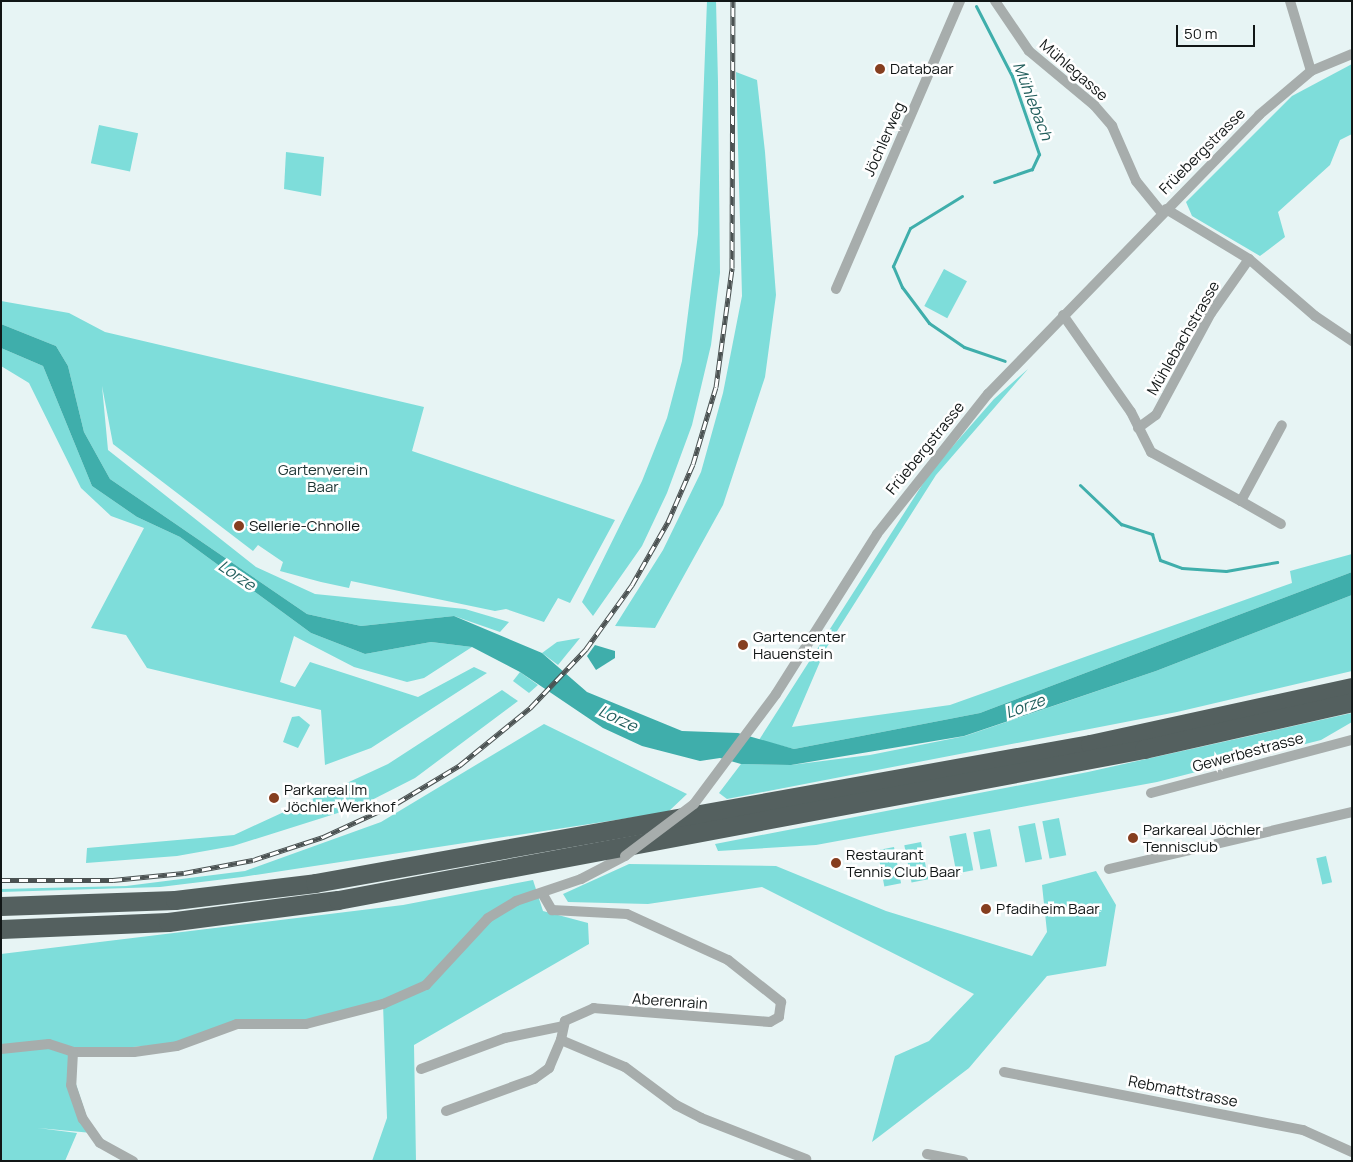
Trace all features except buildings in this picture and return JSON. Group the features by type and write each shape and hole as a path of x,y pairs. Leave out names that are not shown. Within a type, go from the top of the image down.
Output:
{"highway":[{"path":"1,906 175,900 315,883 1099,742 1352,687"},
{"path":"1,929 168,922 338,900 1134,750 1352,702"}],"street":[{"name":"Jöchlerweg","path":"836,289 960,1"},
{"name":"Mühlegasse","path":"995,1 1029,51 1094,104 1112,126 1136,181 1164,211 1249,259 1315,316 1352,341"},
{"path":"1290,1 1311,71"},
{"name":"Früebergstrasse","path":"1,1049 49,1044 73,1052 103,1055 177,1046 237,1024 306,1024 383,1004 426,985 488,918 625,856 672,823 714,782 776,694 909,490 969,415 1164,211 1311,71 1352,54"},
{"name":"Mühlebachstrasse","path":"1138,428 1156,415 1211,313 1249,259"},
{"path":"1063,315 1138,428 1151,452 1281,524"},
{"path":"1241,501 1282,425"},
{"name":"Gewerbestrasse","path":"1151,793 1352,740"},
{"path":"1108,869 1352,812"},
{"name":"Aberenrain","path":"542,892 552,910 628,914 728,960 781,1002 783,1010 770,1022 594,1008 577,1014 563,1026"},
{"path":"421,1069 505,1038 563,1026 561,1040 549,1068 534,1079 446,1110"},
{"path":"561,1040 626,1067 676,1106 701,1118 806,1158"},
{"path":"73,1052 71,1085 83,1119 100,1142 133,1161"},
{"name":"Rebmattstrasse","path":"1004,1072 1303,1130 1352,1152"},
{"path":"927,1154 963,1161"}],"green space":[{"path":"707,1 716,1 718,82 720,273 711,345 692,425 667,493 642,546 593,616 582,602 642,481 667,418 682,361 698,234"},
{"path":"1352,64 1352,134 1340,140 1330,165 1278,212 1285,237 1260,256 1192,216 1186,202 1292,96"},
{"path":"736,72 757,80 765,152 776,295 765,377 723,505 655,628 615,626 663,550 701,472 723,393 742,296"},
{"path":"99,125 138,133 130,171 91,163"},
{"path":"286,152 324,157 321,196 284,189"},
{"path":"944,269 967,281 947,318 924,306"},
{"name":"Gartenverein Baar","path":"1,301 69,313 105,332 424,407 412,451 615,520 570,603 558,598 544,622 506,609 495,611 351,581 349,588 321,582 280,571 283,562 258,545 253,551 113,444 102,386 108,450 256,567 315,594 465,609 509,622 500,632 454,616 361,626 307,614 110,479 84,432 68,366 56,346 1,324"},
{"path":"1,348 43,366 92,486 137,517 180,537 311,633 365,654 431,642 472,647 424,678 407,682 354,667 294,636 280,682 295,687 310,662 418,697 474,667 487,673 371,748 325,765 321,710 147,668 126,635 91,628 144,528 111,516 81,488 29,383 1,366"},
{"path":"1028,369 936,475 825,650 792,727 950,705 1292,583 1290,571 1352,554 1352,572 980,713 794,749 759,740 931,471 994,399"},
{"path":"1352,595 1352,671 1177,712 727,799 719,793 741,764 791,765 870,755 965,736 1156,671"},
{"path":"580,638 558,665 542,653 557,642"},
{"path":"520,672 538,685 529,693 513,681"},
{"path":"502,690 518,701 415,778 360,806 233,846 177,856 86,863 87,848 234,835 388,764"},
{"path":"1352,713 1352,722 1321,740 1157,782 816,845 718,851 715,844 1088,772"},
{"path":"299,716 310,725 298,748 283,742 292,717"},
{"path":"544,724 687,794 668,812 242,877 160,887 1,892 1,889 126,886 245,871 381,822"},
{"path":"1059,818 1066,855 1050,859 1042,821"},
{"path":"1035,823 1042,859 1025,863 1018,826"},
{"path":"990,829 997,866 981,870 973,832"},
{"path":"966,833 973,870 957,874 949,836"},
{"path":"921,842 928,879 912,883 904,845"},
{"path":"894,847 901,883 884,887 877,850"},
{"path":"1326,856 1332,882 1322,885 1316,858"},
{"path":"629,864 776,866 886,911 1032,956 1047,932 1042,885 1096,871 1116,905 1106,966 1047,976 969,1068 872,1142 895,1056 929,1041 974,994 762,887 648,904 568,902 563,894"},
{"path":"533,880 543,911 588,923 589,944 414,1045 416,1161 372,1161 387,1118 383,1004 327,1019 237,1024 193,1042 73,1052 70,1066 92,1133 38,1128 77,1133 65,1161 1,1161 1,954 403,905"}],"water":[{"name":"Lorze","path":"1,324 56,346 68,366 84,432 110,479 307,614 361,626 454,616 542,653 587,692 682,731 738,733 794,749 980,713 1352,572 1352,595 1156,671 964,736 791,765 741,764 720,758 700,761 642,746 603,728 520,672 472,647 431,642 365,654 311,633 180,537 137,517 92,486 43,366 1,348"},
{"path":"595,645 615,651 615,658 596,670 587,656"}],"waterway":[{"name":"Mühlebach","path":"976,6 1012,76 1039,154 1032,169 994,182"},
{"name":"Mühlebach","path":"962,196 910,228 893,266 902,287 929,323 964,347 1005,361"},
{"name":"Mühlebach","path":"1080,485 1121,524 1152,534 1160,560 1182,568 1226,571 1277,562"}],"railway":[{"path":"1,880 113,880 184,873 253,860 323,837 397,803 460,765 531,707 586,649 632,585 668,522 693,464 716,387 732,268 733,1"}],"place":[{"name":"Databaar","path":"880,69"},
{"name":"Sellerie-Chnolle","path":"239,526"},
{"name":"Gartencenter Hauenstein","path":"743,645"},
{"name":"Parkareal Im Jöchler Werkhof","path":"274,798"},
{"name":"Parkareal Jöchler Tennisclub","path":"1133,838"},
{"name":"Restaurant Tennis Club Baar","path":"836,863"},
{"name":"Pfadiheim Baar","path":"986,909"}]}
